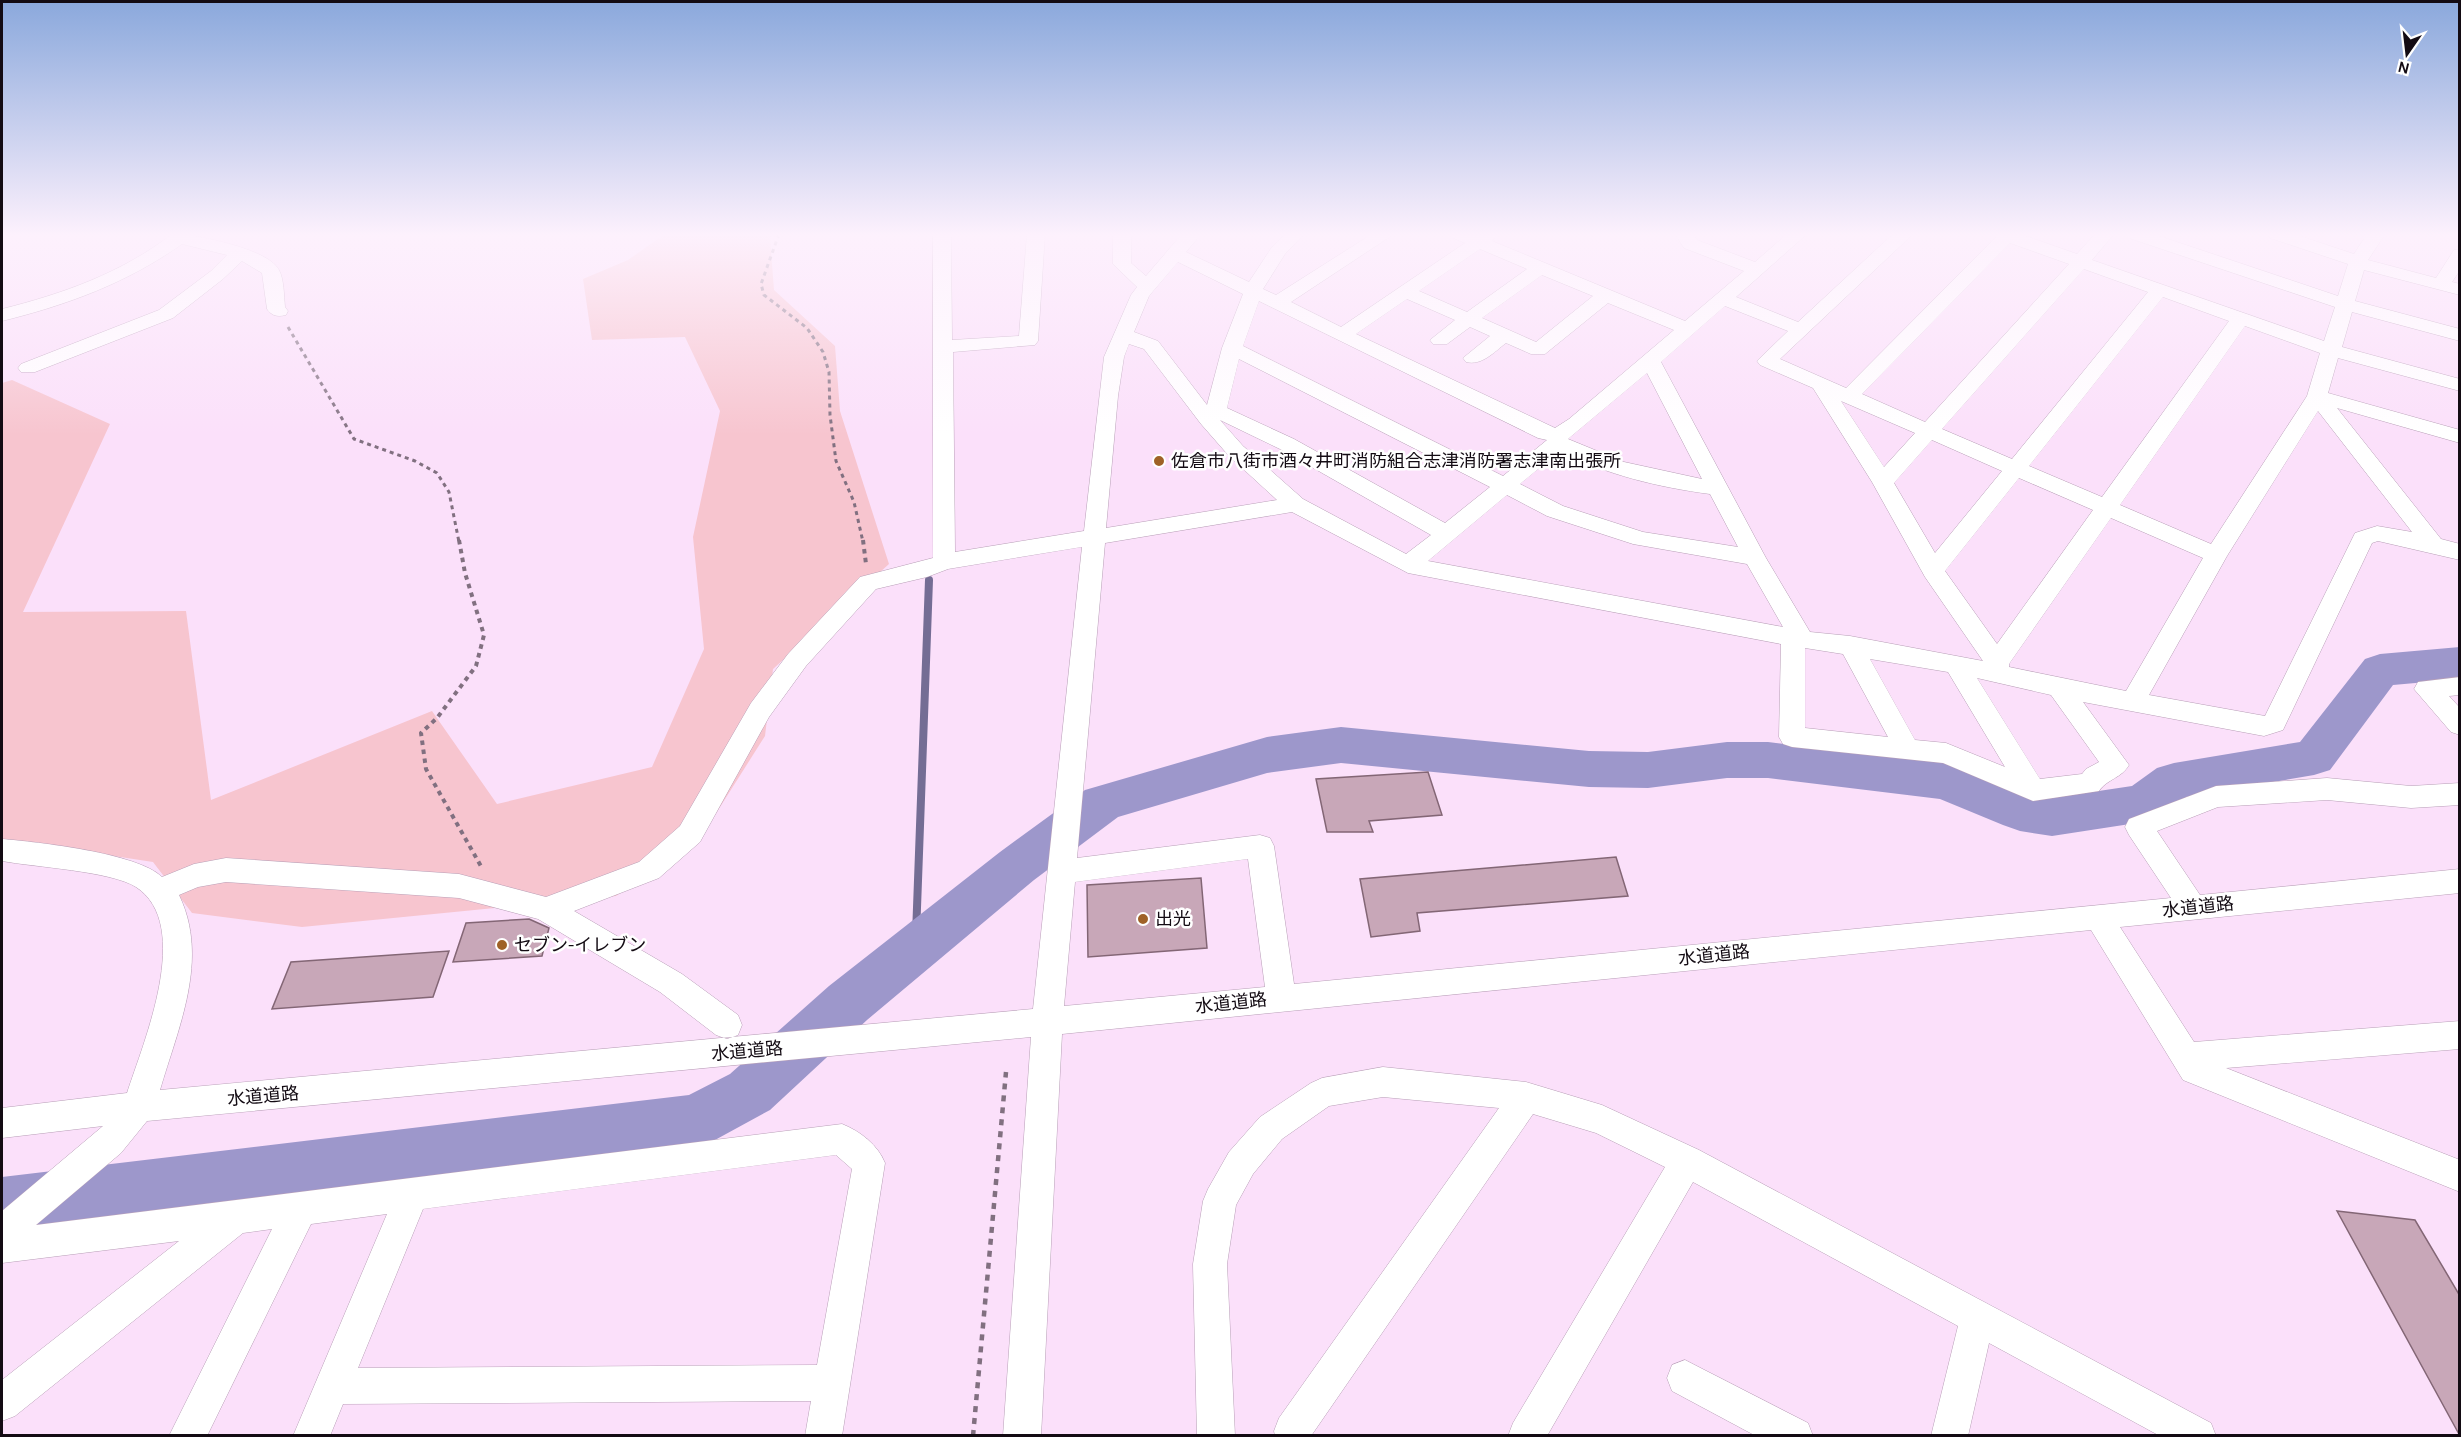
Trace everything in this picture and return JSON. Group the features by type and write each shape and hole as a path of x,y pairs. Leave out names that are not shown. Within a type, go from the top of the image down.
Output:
{"street":[{"path":"2,315 55,301"},
{"path":"28,368 125,332 166,314 183,301"},
{"path":"275,301 276,309 279,311"},
{"path":"942,301 944,562"},
{"path":"942,347 1028,341 1031,301"},
{"path":"1022,1436 1047,1022 1094,536 1114,357 1137,301"},
{"path":"1213,416 1232,348 1249,301"},
{"path":"1273,301 1628,472 1718,488"},
{"path":"1343,334 1390,301"},
{"path":"1428,301 1538,350 1600,301"},
{"path":"1440,340 1493,301"},
{"path":"1618,301 1687,329"},
{"path":"1408,565 1504,486 1719,301"},
{"path":"1730,301 1801,330"},
{"path":"1832,301 1767,361 2216,555"},
{"path":"1849,396 1941,301"},
{"path":"1883,482 2045,301"},
{"path":"1933,571 2150,301"},
{"path":"2190,301 2331,350 2460,385"},
{"path":"2336,301 2460,335"},
{"path":"2133,701 2216,555 2317,396 2346,301"},
{"path":"1997,669 2240,319"},
{"path":"1123,335 1151,345 1213,416 1236,451 1295,504 1408,565 1797,638 1997,669 2059,688 2264,726 2274,723 2363,538 2378,534 2433,544 2460,552"},
{"path":"1473,358 1504,335"},
{"path":"1232,348 1555,511 1641,539 1755,558"},
{"path":"1650,360 1797,638 1792,737 1946,753 2033,790 2090,784 2095,776 2116,765 2059,688"},
{"path":"1819,382 1883,482 1933,571 1997,669"},
{"path":"2317,396 2460,437"},
{"path":"2317,396 2433,544"},
{"path":"1213,416 1287,444 1447,534"},
{"path":"546,909 649,870 690,834 760,710 797,660 868,583 927,569 944,562 1295,504"},
{"path":"1850,645 1908,750"},
{"path":"1956,664 2033,790"},
{"path":"2460,686 2427,689 2460,725"},
{"path":"2193,908 2139,827 2216,797 2327,789 2411,797 2460,794"},
{"path":"1061,872 1260,846 1281,998"},
{"path":"2,850 104,865 146,879 168,902 179,942 176,982 139,1107 110,1142 2,1232"},
{"path":"158,892 194,876 226,870 459,886 546,909 671,983 734,1038"},
{"name":"水道道路","path":"2,1123 734,1038 830,1043 2460,881"},
{"path":"2098,916 2194,1070 2460,1176"},
{"path":"2186,1057 2460,1035"},
{"path":"1216,1436 1210,1264 1220,1201 1241,1163 1271,1128 1322,1093 1383,1082 1526,1097 1602,1120 1687,1161 2198,1436"},
{"path":"1292,1431 1526,1097"},
{"path":"2,1246 234,1219 413,1193 842,1138 870,1163 823,1436"},
{"path":"1526,1436 1687,1161"},
{"path":"311,1436 413,1193"},
{"path":"187,1436 301,1208"},
{"path":"2,1403 234,1219"},
{"path":"1950,1436 1978,1317"},
{"path":"1685,1378 1795,1436"},
{"path":"332,1386 832,1383"}],"path":[{"path":"772,301 807,328 823,352 829,372 830,415 837,462 854,502 863,538 868,583"},
{"path":"279,311 354,439 415,460 437,473 449,492 465,573 484,635 476,666 437,718 421,733 426,769 498,896"},
{"path":"973,1436 1006,1072"}],"shaded area":[{"path":"586,301 786,301 835,346 840,411 889,564 773,669 765,736 701,837 616,896 302,927 192,913 153,862 2,839 2,383 12,380 110,424 23,612 186,611 211,800 432,711 497,804 652,767 704,649 693,537 720,411 685,337 592,340"}],"building":[{"path":"1428,772 1442,815 1369,821 1373,832 1327,832 1316,779"},
{"path":"1616,857 1628,896 1417,913 1420,931 1371,937 1360,879"},
{"path":"1201,878 1207,948 1088,957 1087,885"},
{"path":"529,919 549,928 542,956 453,962 466,923"},
{"path":"449,951 433,997 272,1009 291,962"},
{"path":"2337,1211 2415,1220 2460,1296 2460,1436"}],"waterway":[{"path":"916,935 929,580"},
{"path":"2,1206 695,1121 750,1092 848,1003 1017,866 1102,803 1267,755 1341,745 1589,769 1648,770 1727,760 1768,760 1945,781 2020,812 2052,817 2143,803 2174,781 2314,757 2380,670 2460,663"},
{"path":"915,949 916,933"}],"place":[{"name":"佐倉市八街市酒々井町消防組合志津消防署志津南出張所","path":"1159,461"},
{"name":"出光","path":"1143,919"},
{"name":"セブン-イレブン","path":"502,945"}]}
